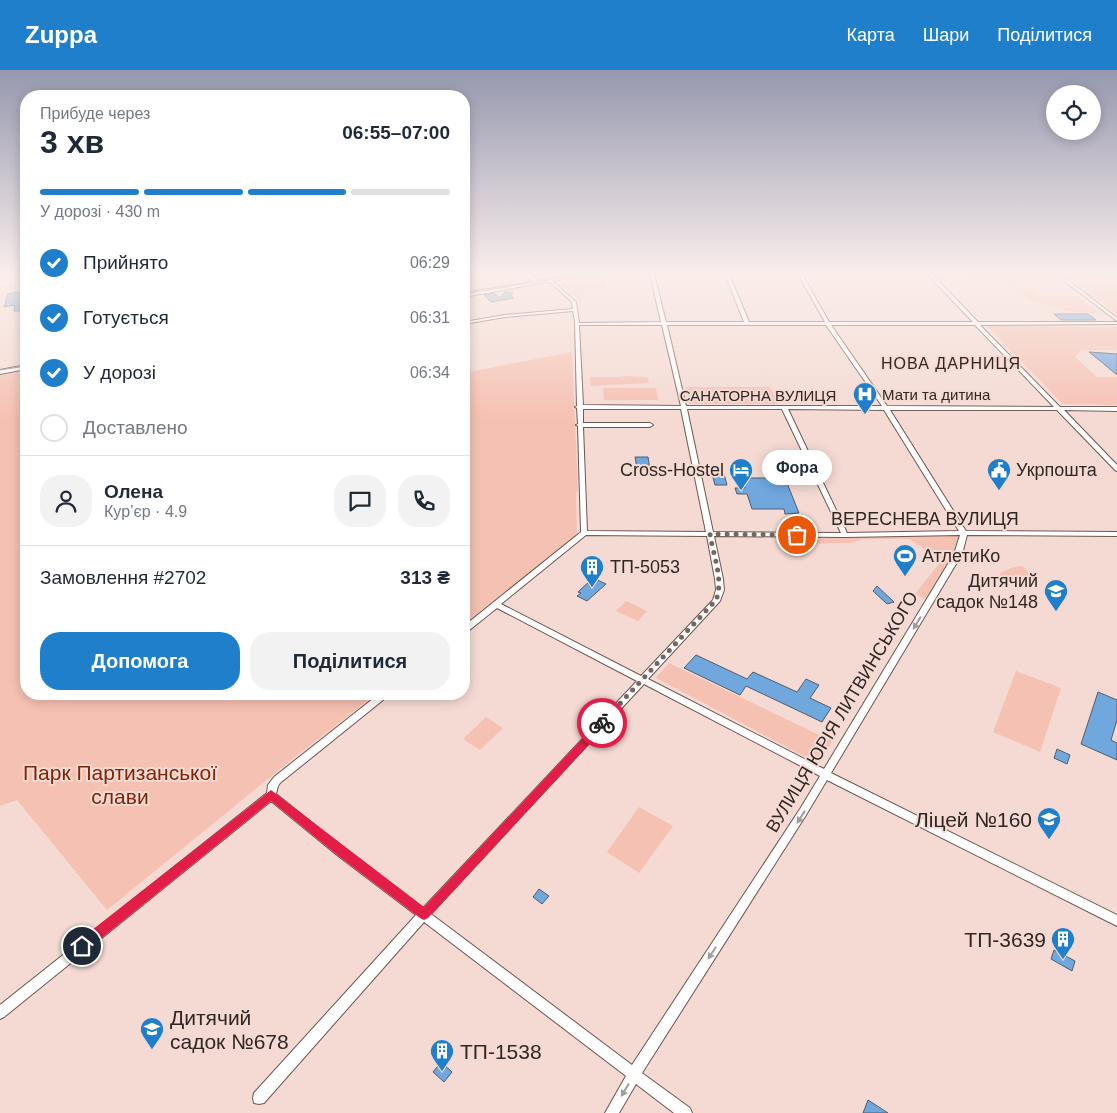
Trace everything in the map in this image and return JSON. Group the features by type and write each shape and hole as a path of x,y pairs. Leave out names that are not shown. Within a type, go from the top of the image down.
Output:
{"street":[{"path":"828,323 885,407 964,534"},
{"path":"470,625 584,533 578,407 577,324 1070,323"},
{"path":"259,1098 424,914 716,600 720,590 710,534 684,408 664,324"},
{"path":"978,324 1117,469"},
{"path":"0,367 20,364"},
{"path":"0,372 20,368"},
{"name":"САНАТОРНА ВУЛИЦЯ","path":"578,407 1117,409"},
{"path":"784,408 845,535"},
{"path":"579,426 650,426"},
{"name":"ВЕРЕСНЕВА ВУЛИЦЯ","path":"584,533 845,535 1117,534"},
{"name":"ВУЛИЦЯ ЮРІЯ ЛИТВИНСЬКОГО","path":"612,1113 826,775 958,554 964,534"},
{"path":"496,604 826,775 1117,921"},
{"path":"0,1013 271,794 277,780 377,700"},
{"path":"271,794 341,852 686,1113"}],"green space":[{"path":"989,326 1117,327 1117,350 1081,350 1075,357 1097,377 1117,377 1117,405 1063,404"},
{"path":"572,352 578,491 576,492 577,537 470,620 470,372"},
{"name":"Парк Партизанської слави","path":"20,371 20,700 368,700 290,761 107,910 17,800 0,806 0,375"},
{"path":"623,376 648,377 649,383 591,386 590,377 622,377 623,381"},
{"path":"686,387 770,387 778,404 689,404"},
{"path":"603,388 656,388 658,400 604,400"},
{"path":"1027,465 1056,465 1064,474 1035,474"},
{"path":"964,534 958,554 930,601 915,594 942,560 909,539 864,539 850,543 798,544 797,535"},
{"path":"1022,566 1033,577 998,581 1001,572"},
{"path":"626,601 647,611 638,621 616,611"},
{"path":"669,663 832,741 819,764 656,678"},
{"path":"1016,671 1061,688 1040,752 993,732"},
{"path":"486,717 503,728 480,750 463,739"},
{"path":"639,807 673,826 639,873 607,852"}],"building":[{"path":"1089,352 1117,354 1117,375 1099,360"},
{"path":"635,457 648,457 650,470 637,469"},
{"path":"712,474 724,474 727,485 715,485"},
{"path":"742,478 785,478 799,513 785,514 784,509 752,509 747,494 737,494 735,488 745,488"},
{"name":"ТП-5053","path":"593,578 606,584 587,601 577,596 581,593 578,592"},
{"path":"877,586 894,602 887,604 873,591"},
{"path":"696,655 747,679 753,672 797,692 806,679 819,685 810,698 831,708 822,722 746,686 740,695 684,668"},
{"path":"1098,692 1117,700 1117,720 1111,740 1117,743 1117,760 1081,744"},
{"path":"1057,749 1070,755 1067,764 1054,758"},
{"path":"539,889 549,896 542,904 533,897"},
{"name":"ТП-3639","path":"1054,950 1075,961 1072,971 1051,959"},
{"name":"ТП-1538","path":"441,1062 452,1072 444,1082 433,1072"},
{"path":"868,1100 888,1113 863,1113"}],"tram line":[{"path":"0,370 20,367"}],"way so far":[{"path":"602,723 716,600 720,590 710,534 797,535"}],"place":[{"name":"Мати та дитина","path":"865,415"},
{"name":"Cross-Hostel","path":"741,491"},
{"name":"Укрпошта","path":"999,491"},
{"name":"Фора","path":"797,535"},
{"name":"АтлетиКо","path":"905,577"},
{"name":"ТП-5053","path":"592,588"},
{"name":"Дитячий садок №148","path":"1056,612"},
{"name":"Ліцей №160","path":"1049,840"},
{"name":"ТП-3639","path":"1063,960"},
{"name":"Дитячий садок №678","path":"152,1050"},
{"name":"ТП-1538","path":"442,1072"}],"district":[{"name":"НОВА ДАРНИЦЯ","path":"951,363"}],"route":[{"path":"82,946 271,794 341,852 424,914 602,723"}]}
